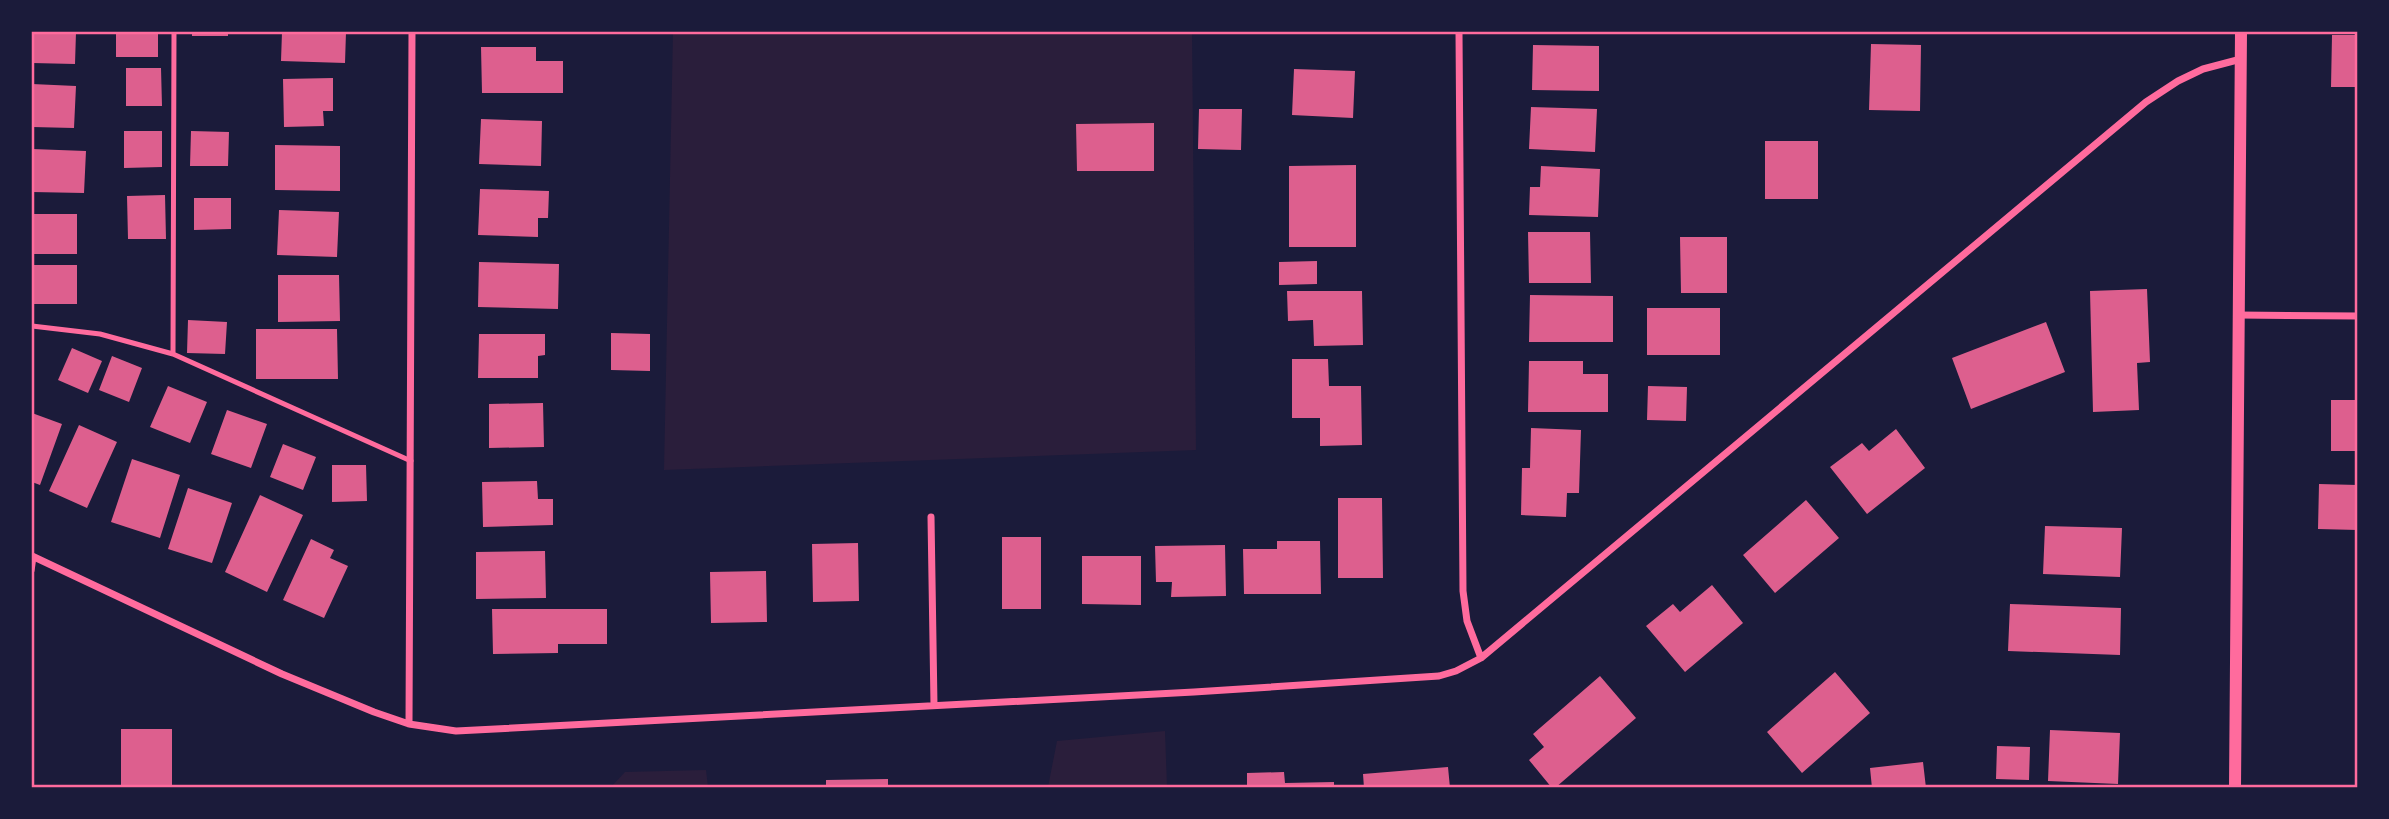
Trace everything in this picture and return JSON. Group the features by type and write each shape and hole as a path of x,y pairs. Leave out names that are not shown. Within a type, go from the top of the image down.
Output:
{"street":[{"path":"409,724 412,32"},
{"path":"1459,32 1463,591 1467,621 1481,658"},
{"path":"2235,788 2241,32"},
{"path":"33,556 282,674 409,724 456,731 1194,692 1439,676 1457,671 1481,658 2146,102 2178,81 2203,69 2241,59"},
{"path":"2238,315 2357,316"},
{"path":"931,517 934,705"}],"lane":[{"path":"173,354 174,32"},
{"path":"32,326 100,334 173,354 411,461"},
{"path":"32,571 33,556"}],"shaded area":[{"path":"673,32 1192,32 1196,450 664,470"},
{"path":"1165,731 1167,787 1048,787 1057,741"},
{"path":"706,770 708,787 611,787 625,772"}],"building":[{"path":"32,32 76,32 75,64 32,63"},
{"path":"116,32 158,32 158,57 116,57"},
{"path":"192,32 228,32 228,36 192,36"},
{"path":"282,32 346,32 345,63 281,61"},
{"path":"2332,35 2358,35 2358,87 2331,87"},
{"path":"1871,44 1921,45 1920,111 1869,110"},
{"path":"1533,45 1599,46 1599,91 1532,90"},
{"path":"481,47 536,47 536,61 563,61 563,93 482,93"},
{"path":"126,68 161,68 162,106 126,106"},
{"path":"1294,69 1355,71 1353,118 1292,115"},
{"path":"333,78 333,111 323,111 324,126 284,127 283,79"},
{"path":"32,84 76,86 74,128 32,127"},
{"path":"1531,107 1597,109 1595,152 1529,149"},
{"path":"1199,109 1242,109 1241,150 1198,149"},
{"path":"481,119 542,121 541,166 479,164"},
{"path":"1154,123 1154,171 1077,171 1076,124"},
{"path":"124,131 162,131 162,167 124,168"},
{"path":"191,131 229,132 228,166 190,166"},
{"path":"1765,141 1818,141 1818,199 1765,199"},
{"path":"275,145 340,146 340,191 275,190"},
{"path":"32,149 86,151 84,193 32,192"},
{"path":"1356,165 1356,247 1289,247 1289,166"},
{"path":"1541,166 1600,169 1598,217 1529,215 1530,187 1540,187"},
{"path":"480,189 549,191 548,218 538,218 538,237 478,235"},
{"path":"165,195 166,239 128,239 127,196"},
{"path":"194,198 231,198 231,229 194,230"},
{"path":"279,210 339,212 337,257 277,255"},
{"path":"32,214 77,214 77,254 32,254"},
{"path":"1528,232 1590,232 1591,283 1529,283"},
{"path":"1680,237 1727,237 1727,293 1681,293"},
{"path":"1317,261 1317,284 1279,285 1279,262"},
{"path":"479,262 559,264 558,309 478,307"},
{"path":"32,265 77,265 77,304 32,304"},
{"path":"278,275 339,275 340,321 278,322"},
{"path":"2147,289 2150,362 2137,363 2139,410 2093,412 2090,291"},
{"path":"1287,291 1362,291 1363,345 1314,346 1313,320 1288,321"},
{"path":"1530,295 1613,296 1613,342 1529,342"},
{"path":"1647,308 1720,308 1720,355 1647,355"},
{"path":"188,320 227,322 225,354 187,353"},
{"path":"2046,322 2065,372 1971,409 1952,358"},
{"path":"256,329 337,329 338,379 256,379"},
{"path":"611,333 650,334 650,371 611,370"},
{"path":"479,334 545,334 545,355 538,356 538,378 478,378"},
{"path":"72,348 102,361 88,393 58,380"},
{"path":"112,356 142,368 129,402 99,390"},
{"path":"1292,359 1328,359 1329,386 1361,386 1362,445 1320,446 1320,418 1292,418"},
{"path":"1529,361 1583,361 1583,374 1608,374 1608,412 1528,412"},
{"path":"168,386 207,402 190,443 150,427"},
{"path":"1648,386 1687,387 1686,421 1647,420"},
{"path":"2331,400 2358,400 2358,451 2331,451"},
{"path":"543,403 544,447 489,448 489,404"},
{"path":"227,410 267,424 251,468 211,454"},
{"path":"32,413 62,424 40,485 32,482"},
{"path":"79,425 117,442 87,508 49,491"},
{"path":"1531,428 1581,430 1579,493 1567,493 1566,517 1521,515 1522,468 1530,468"},
{"path":"1896,429 1925,468 1867,514 1830,467 1862,443 1869,451"},
{"path":"283,444 316,457 303,490 270,477"},
{"path":"132,459 180,475 160,538 111,522"},
{"path":"332,465 366,465 367,501 332,502"},
{"path":"537,481 538,499 553,499 553,525 483,527 482,482"},
{"path":"2319,484 2358,485 2358,530 2318,529"},
{"path":"188,488 232,503 212,563 168,549"},
{"path":"260,495 303,515 267,592 225,572"},
{"path":"1338,498 1382,498 1383,578 1338,578"},
{"path":"1806,500 1839,538 1775,593 1743,555"},
{"path":"2045,526 2122,528 2120,577 2043,574"},
{"path":"1002,537 1041,537 1041,609 1002,609"},
{"path":"311,539 334,550 330,558 348,566 324,618 283,600"},
{"path":"1277,541 1320,541 1321,594 1244,594 1243,549 1277,549"},
{"path":"858,543 859,601 813,602 812,544"},
{"path":"1225,545 1226,596 1171,597 1172,582 1156,582 1155,546"},
{"path":"545,551 546,598 476,599 476,552"},
{"path":"1082,556 1141,556 1141,605 1082,604"},
{"path":"766,571 767,622 711,623 710,572"},
{"path":"1712,585 1743,623 1685,672 1646,626 1673,604 1680,612"},
{"path":"2010,604 2121,608 2120,655 2008,651"},
{"path":"492,609 607,609 607,644 558,644 558,653 493,654"},
{"path":"1835,672 1870,713 1802,773 1767,732"},
{"path":"1600,676 1636,718 1552,788 1529,760 1544,747 1533,734"},
{"path":"121,729 172,729 172,788 121,788"},
{"path":"2050,730 2120,733 2118,784 2048,781"},
{"path":"1997,746 2030,747 2029,780 1996,779"},
{"path":"1923,762 1926,788 1872,788 1870,768"},
{"path":"1448,767 1450,788 1364,788 1363,774"},
{"path":"1284,772 1285,783 1334,782 1334,788 1247,788 1247,773"},
{"path":"888,779 888,788 826,788 826,780"}]}
